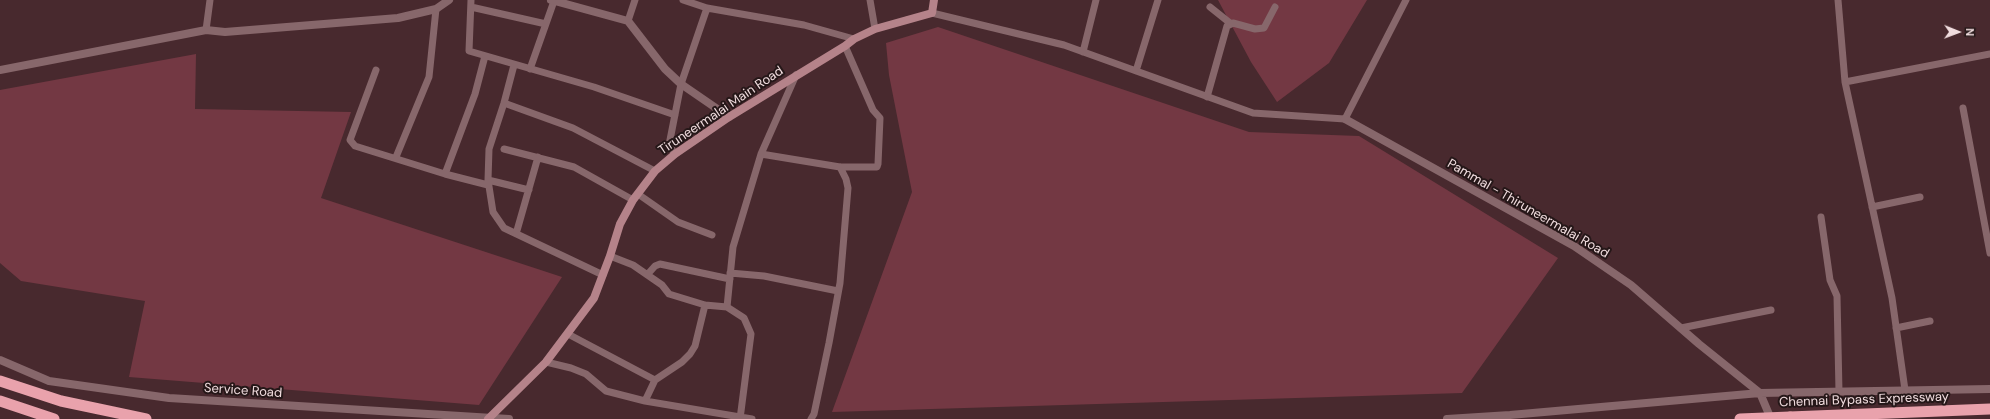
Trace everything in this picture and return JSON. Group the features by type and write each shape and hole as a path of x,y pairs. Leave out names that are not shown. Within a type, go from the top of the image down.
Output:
{"highway":[{"path":"0,381 74,404 146,419"},
{"path":"0,401 54,419"},
{"name":"Chennai Bypass Expressway","path":"1740,419 1990,409"}],"main road":[{"path":"932,13 934,0"},
{"name":"Tiruneermalai Main Road","path":"488,419 546,362 594,298 620,224 636,197 655,171 675,154 729,117 854,39 875,29 932,13"}],"street":[{"path":"206,30 210,0"},
{"path":"0,70 206,30 225,32 398,18 436,9 449,0"},
{"path":"530,69 553,0 628,21 665,69 681,84 729,117"},
{"path":"628,21 636,0"},
{"path":"683,0 707,8 804,25 854,39"},
{"path":"870,0 875,29"},
{"path":"1083,52 1096,0"},
{"path":"1136,71 1158,0"},
{"path":"932,13 1064,45 1253,114 1345,119 1406,0"},
{"path":"1838,0 1845,82 1896,328 1905,390"},
{"path":"546,24 471,3 469,51 594,87 675,115"},
{"path":"1210,7 1230,23 1254,29 1264,28 1275,7"},
{"path":"675,154 669,145 681,84 707,8"},
{"path":"396,157 429,77 436,9"},
{"path":"1207,96 1227,26 1230,23"},
{"path":"761,154 840,167 874,169 878,164 880,118 874,110 845,46"},
{"path":"1845,82 1990,54"},
{"path":"445,174 475,94 485,56"},
{"path":"514,65 504,103 489,149 488,183 493,212 504,228 603,275"},
{"path":"376,70 350,140 360,148 396,157 445,174 529,190"},
{"path":"727,307 733,246 761,154 796,75"},
{"path":"504,103 573,128 655,171"},
{"path":"1963,108 1990,253"},
{"name":"Pammal - Thiruneermalai Road","path":"1345,119 1574,246 1631,285 1680,328 1760,393 1771,419"},
{"path":"504,149 574,167 636,197 678,222 712,235"},
{"path":"516,234 538,157"},
{"path":"811,419 817,400 838,291 848,188 846,179 840,167"},
{"path":"1872,207 1920,197"},
{"path":"1821,217 1830,280 1837,296 1839,392"},
{"path":"610,256 633,265 662,285 670,294 705,305 727,307 744,318 751,334 741,418"},
{"path":"647,275 655,266 660,264 730,276 764,276 838,291"},
{"path":"645,401 655,380 682,362 695,346 705,305"},
{"path":"1680,328 1770,310"},
{"path":"1896,328 1930,321"},
{"path":"568,334 655,380"},
{"name":"Service Road","path":"0,360 49,381 170,398 488,419 508,419"},
{"path":"546,362 571,368 586,374 606,391 645,401 752,419"},
{"path":"1448,419 1510,416 1760,393 1990,389"}],"shaded area":[{"path":"1218,0 1367,0 1329,63 1277,102 1251,62"},
{"path":"938,27 1249,132 1359,136 1558,258 1462,393 832,412 912,192 889,75 886,43"},
{"path":"196,54 195,109 351,112 321,198 562,277 479,405 129,377 145,301 21,281 0,263 0,90"}]}
